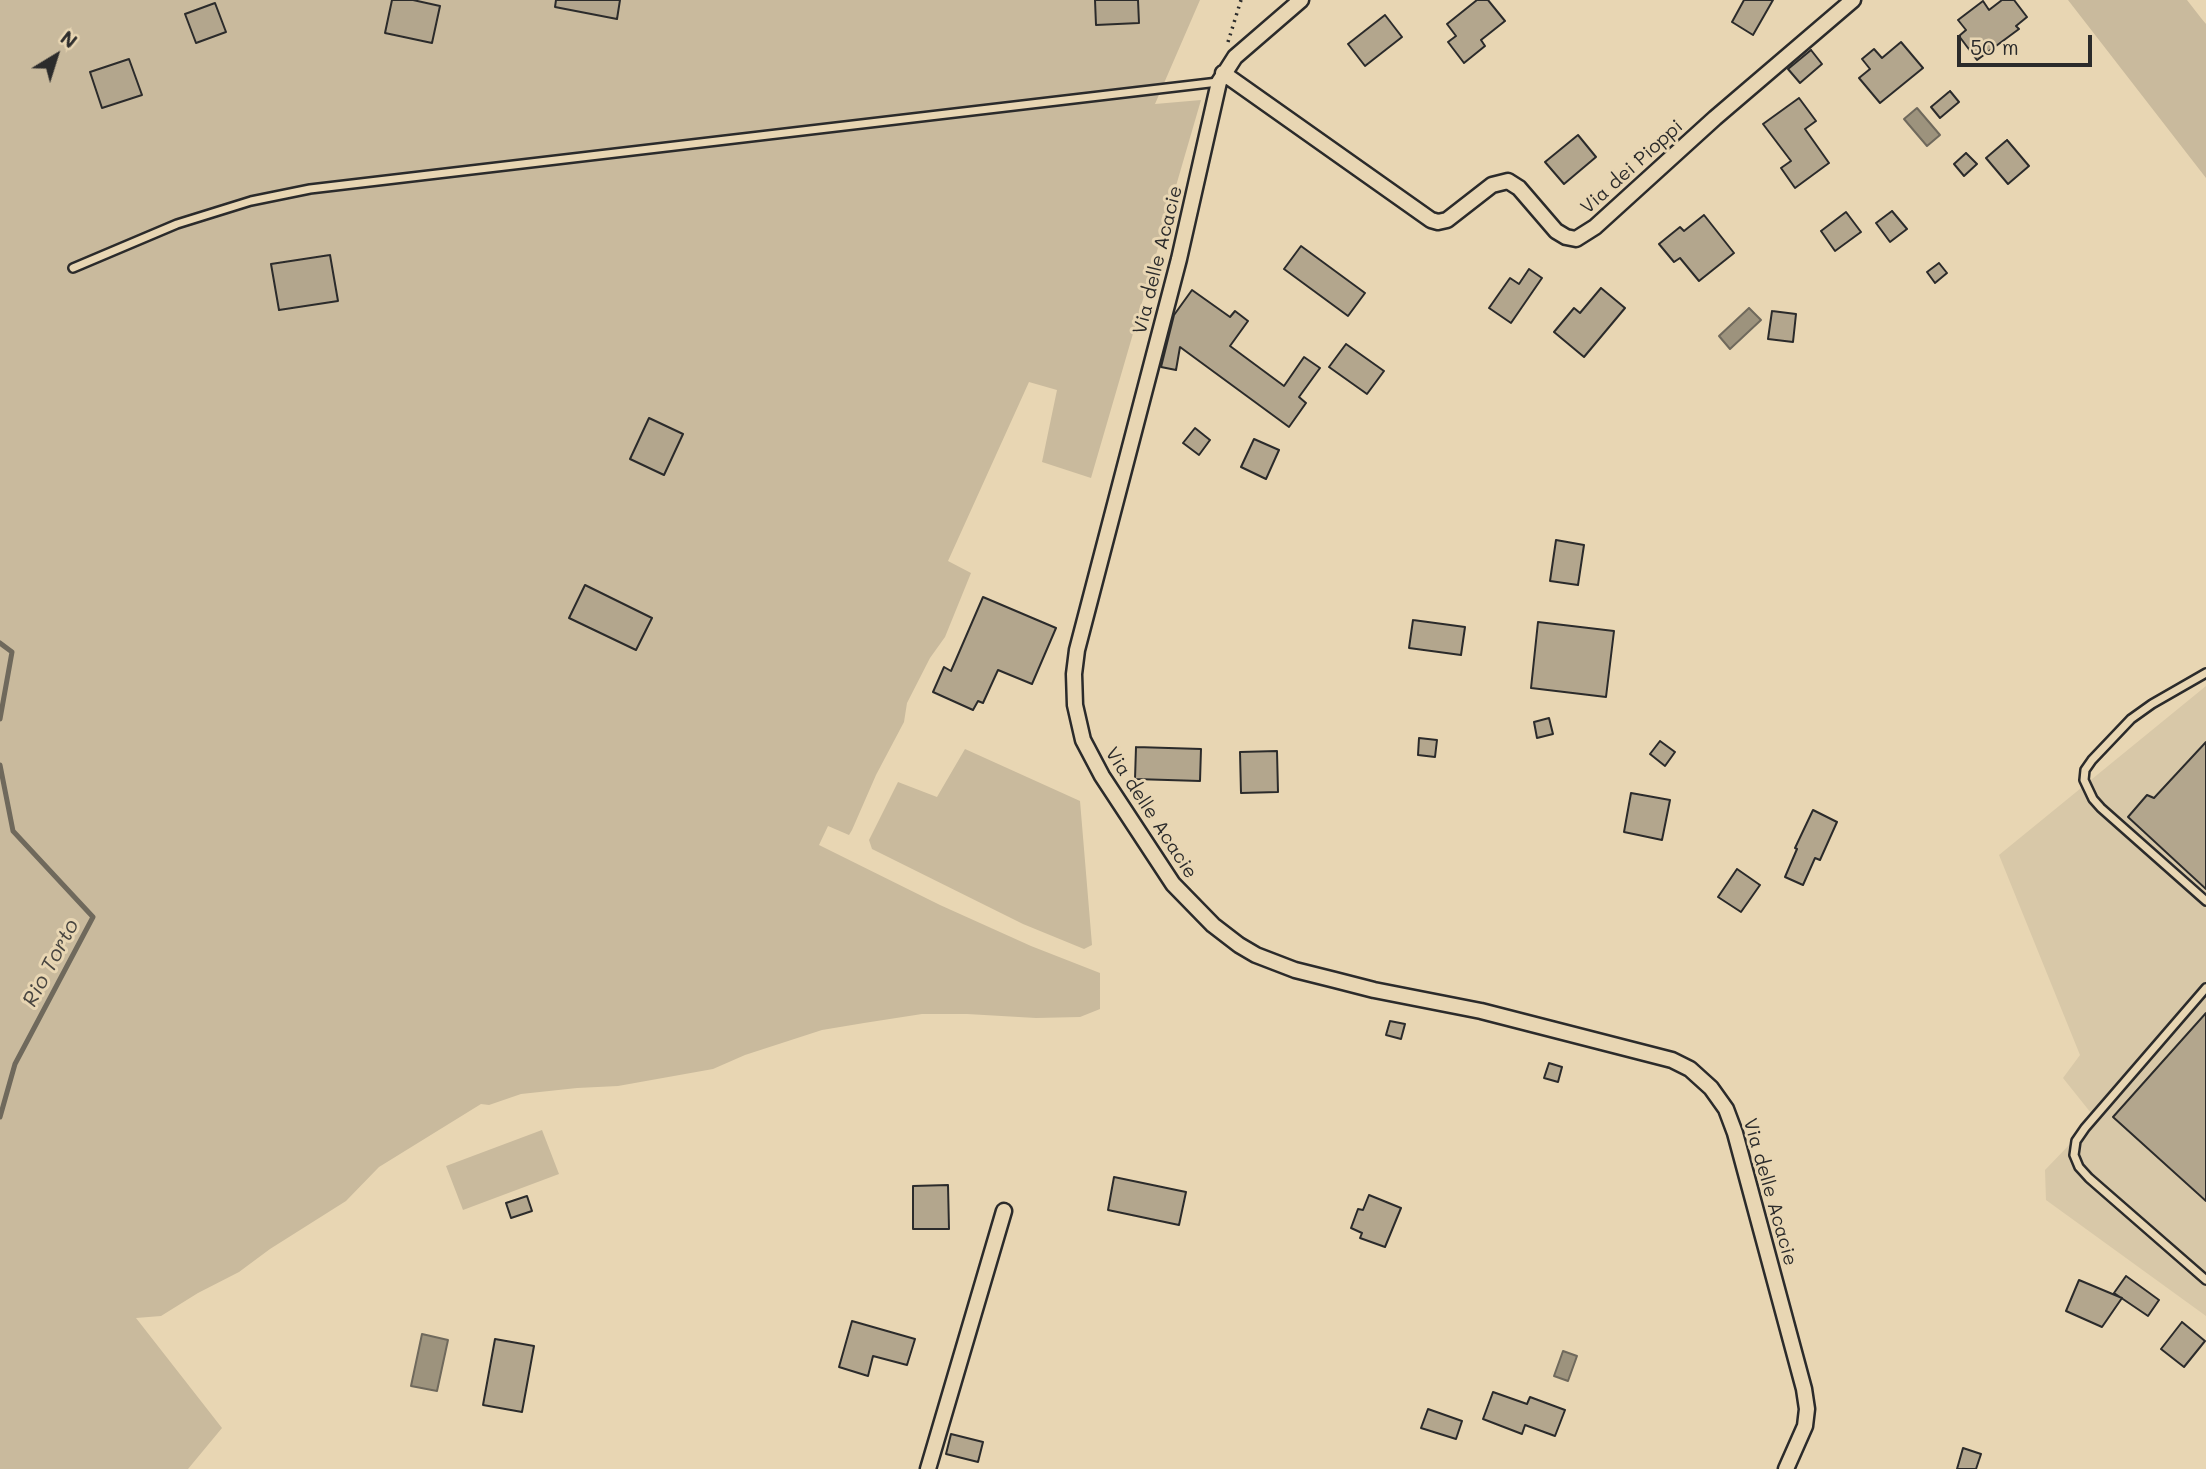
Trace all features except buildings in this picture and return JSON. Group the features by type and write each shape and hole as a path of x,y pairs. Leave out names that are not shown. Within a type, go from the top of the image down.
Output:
{"street":[{"name":"Via delle Acacie","path":"1301,0 1235,57 1221,78 1179,259 1077,650 1074,691 1077,720 1083,740 1102,776 1173,884 1213,925 1256,955 1321,977 1481,1011 1672,1060 1690,1069 1706,1083 1723,1102 1735,1133 1804,1390 1807,1414 1805,1426 1786,1469"},
{"name":"Via dei Pioppi","path":"1221,78 1431,220 1447,220 1492,185 1507,181 1519,188 1556,231 1576,239 1595,227 1715,118 1853,0"},
{"path":"928,1469 1004,1211"}],"lane":[{"path":"73,268 177,224 251,201 310,188 1221,78"},
{"path":"2206,673 2131,719 2091,760 2085,770 2084,780 2093,799 2101,808 2206,901"},
{"path":"2206,988 2085,1128 2076,1141 2074,1155 2079,1167 2089,1178 2206,1280"}],"shaded area":[{"path":"0,0 1200,0 1155,104 1201,100 1091,478 1042,462 1057,390 1029,382 948,561 971,573 945,637 930,658 907,703 904,722 849,835 828,826 819,845 940,905 1031,946 1100,973 1100,1009 1080,1017 922,1014 822,1030 745,1055 713,1069 618,1086 521,1094 489,1105 481,1104 379,1167 346,1201 239,1272 161,1316 136,1318 222,1428 188,1469 0,1469"},
{"path":"2068,0 2187,0 2206,24 2206,178"},
{"path":"1917,108 1940,135 1927,146 1904,119"},
{"path":"1749,308 1761,320 1730,349 1719,336"},
{"path":"2206,686 2206,1316 2046,1200 2045,1170 2095,1118 2063,1078 2080,1055 1999,855"},
{"path":"965,749 1080,801 1092,945 1084,949 1023,924 872,849 869,840 898,782 937,797"},
{"path":"542,1130 559,1174 463,1210 446,1166"},
{"path":"422,1334 448,1340 437,1391 411,1386"},
{"path":"1563,1351 1577,1356 1568,1381 1554,1376"}],"waterway":[{"name":"Rio Torto","path":"0,643 12,652 0,719"},
{"name":"Rio Torto","path":"0,765 13,831 93,917 15,1064 0,1117"}]}
